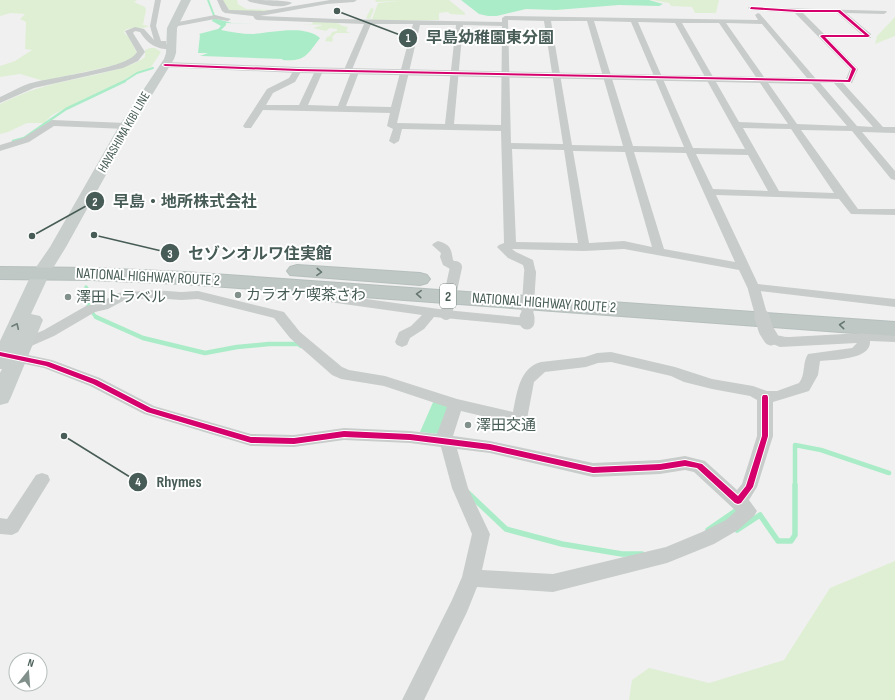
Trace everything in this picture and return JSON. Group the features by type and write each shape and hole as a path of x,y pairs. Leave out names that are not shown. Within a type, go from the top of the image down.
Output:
{"highway":[{"name":"NATIONAL HIGHWAY ROUTE 2","path":"0,261 48,268 693,313 895,329"},
{"name":"NATIONAL HIGHWAY ROUTE 2","path":"0,273 134,262 358,274 895,316"}],"main road":[{"name":"HAYASHIMA KIBI LINE","path":"0,397 9,354 48,268 126,126 172,53 173,25 186,0"}],"street":[{"path":"158,0 153,26 154,34 158,43 172,46"},
{"path":"220,0 225,11 256,14 283,12 325,1 354,0"},
{"path":"250,0 275,4 302,0"},
{"path":"884,12 797,11 751,8 894,174"},
{"path":"165,65 351,72 848,81 854,69 797,11"},
{"path":"822,36 868,36 839,11"},
{"path":"256,14 257,18 368,22 504,24"},
{"path":"173,25 214,17 228,19"},
{"path":"510,245 506,128 505,18 764,22"},
{"path":"547,18 584,247"},
{"path":"590,19 659,251"},
{"path":"634,20 690,150 754,288 766,330 770,338 780,342 790,342 863,338 874,336 895,337"},
{"path":"677,20 776,195"},
{"path":"721,21 842,196 855,212 895,212"},
{"path":"341,109 351,72 368,22"},
{"path":"417,22 392,126 506,128"},
{"path":"449,127 460,23"},
{"path":"0,100 31,86 120,66 138,58 141,52 129,33 132,30 142,30 152,44 158,46 172,46"},
{"path":"248,126 270,91 292,80 298,70"},
{"path":"302,108 319,71"},
{"path":"836,81 890,130"},
{"path":"260,107 395,110"},
{"path":"0,148 26,140 52,123 126,126"},
{"path":"736,125 890,130"},
{"path":"394,141 398,126"},
{"path":"507,146 751,152"},
{"path":"709,192 842,196"},
{"path":"438,245 447,252 447,262 456,267 446,314"},
{"path":"313,287 319,293 328,298 446,314 527,322 530,273 529,263 512,254 503,247 510,245 584,247 624,245 744,267"},
{"path":"754,288 895,303"},
{"path":"9,354 90,309 103,306 123,296 154,294 203,296 279,315 295,335 337,371 346,376 385,381 456,404 519,419 526,380 541,367 586,362 597,358 612,357 675,372 689,378 712,384 753,391 765,397 778,396 804,388 811,375 813,357 856,352 864,344 863,338"},
{"path":"402,342 404,335 413,333 431,312"},
{"path":"9,354 47,364 95,382 149,410 251,440 294,441 344,434 410,437 490,447 593,470 660,466 686,462 699,466 748,511 732,525 708,538 667,555 553,583 491,580 471,577"},
{"path":"738,501 749,487 765,436 765,397"},
{"path":"413,700 450,626 471,577 481,534 442,440 456,404"},
{"path":"0,526 12,527 42,480"}],"shaded area":[{"path":"0,0 137,0 134,2 145,7 146,10 143,25 149,26 125,30 124,33 129,37 137,53 136,56 120,64 44,81 20,74 0,77 0,66 15,61 32,50 25,49 26,22 20,19 25,14 11,13 0,16"},
{"path":"222,0 237,0 238,4 246,9 273,10 274,12 229,11"},
{"path":"375,0 449,0 465,13 465,15 450,14 448,12 439,13 439,20 376,21 366,18 371,8 374,9 370,19 372,19 378,3 400,1 376,2"},
{"path":"461,0 649,0 663,4 659,6 619,5 556,10 526,9 497,16 488,16 479,14"},
{"path":"651,0 719,0 716,13 695,13 692,7 671,6 669,3"},
{"path":"895,17 895,36 875,44 877,36"},
{"path":"213,18 232,23 280,25 226,23 221,30 252,34 297,30 306,31 320,38 305,56 296,60 200,56 208,53 198,53 199,34 218,29 221,26 212,21"},
{"path":"312,22 335,22 348,27 346,31 350,33 336,33 332,37 332,42 325,41 332,32 337,31 337,29 330,28 326,31 313,28 323,25 302,24 313,24"},
{"path":"155,48 161,52 151,67 52,115 44,123 27,123 0,134 0,104 23,94 56,83 98,74 137,62 145,57 145,50"},
{"path":"434,400 445,402 449,410 439,434 420,432"},
{"path":"895,561 895,700 629,700 632,680 649,668 709,683 784,660 830,588"}],"waterway":[{"path":"208,0 215,18"},
{"path":"123,82 137,73 153,68"},
{"path":"13,141 24,138 66,109 123,82"},
{"path":"86,287 89,291 88,307 98,318"},
{"path":"98,318 143,338 205,353 237,347 269,344 298,344 301,346"},
{"path":"737,530 760,515 778,541 791,541 795,535 795,445 821,450 889,473"},
{"path":"468,493 506,529 562,544 622,554 642,554"},
{"path":"708,530 737,510"}],"cycle path":[{"path":"165,65 298,70 849,81 854,69 822,36 868,36 839,11 797,11 751,8"},
{"path":"0,354 47,364 95,382 149,410 251,440 294,441 344,434 410,437 490,447 593,470 660,467 685,463 699,466 738,501 749,487 765,436 765,397"}],"place":[{"name":"早島幼稚園東分園","path":"337,11"},
{"name":"セゾンオルワ住実館","path":"94,235"},
{"name":"早島・地所株式会社","path":"32,236"},
{"name":"カラオケ喫茶さわ","path":"238,295"},
{"name":"澤田トラベル","path":"68,297"},
{"name":"澤田交通","path":"468,425"},
{"name":"Rhymes","path":"64,436"}]}
